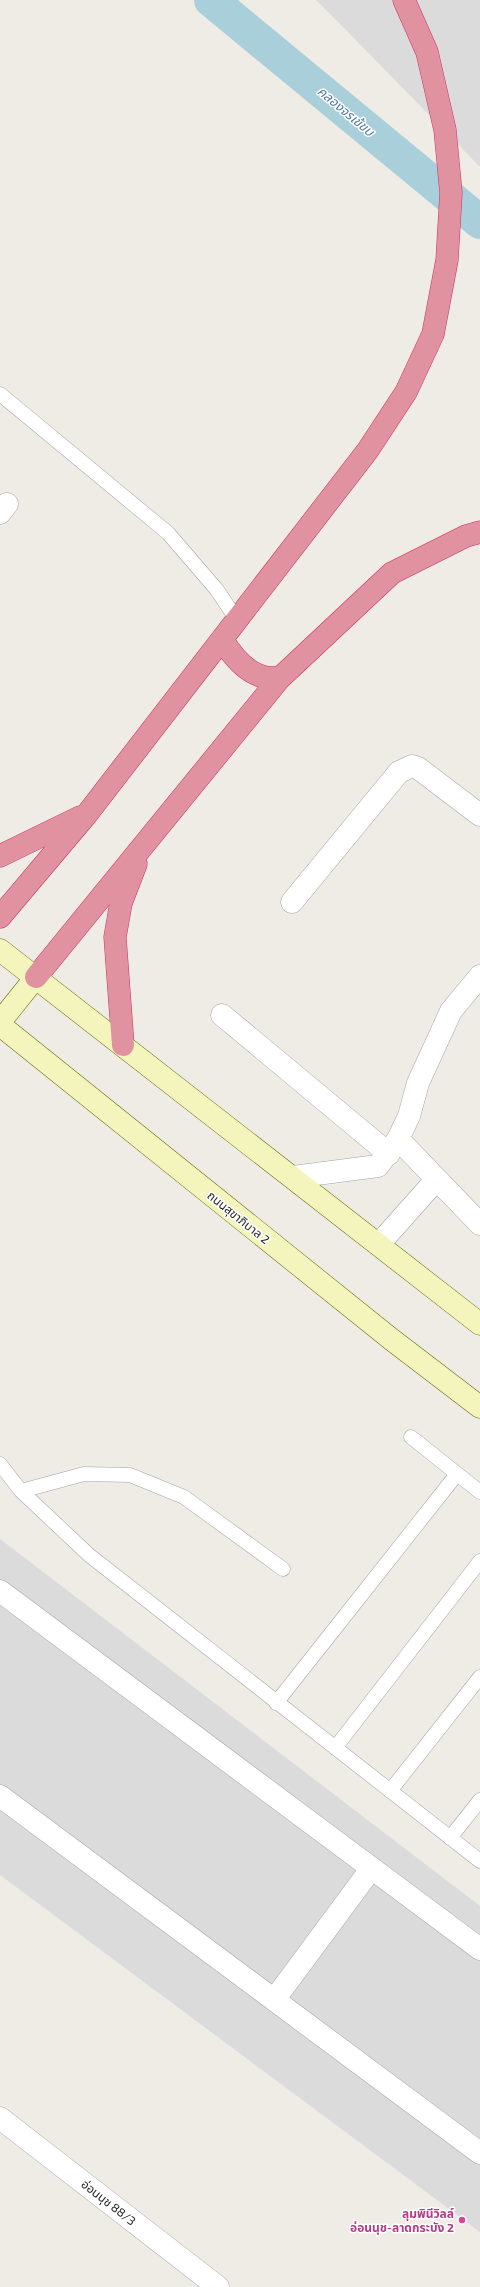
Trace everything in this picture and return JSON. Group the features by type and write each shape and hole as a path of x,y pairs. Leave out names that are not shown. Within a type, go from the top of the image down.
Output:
{"highway":[{"path":"0,917 87,814 368,450 406,392 432,334 447,260 451,193 445,130 427,52 404,0"},
{"path":"36,978 280,678 392,573 466,536 480,532"},
{"path":"222,639 231,654 244,666 261,676 280,678"},
{"path":"0,856 87,814"},
{"path":"123,1045 115,936 121,903 143,846"}],"street":[{"path":"292,902 399,772 408,767 418,768 480,815"},
{"path":"0,950 480,1324"},
{"path":"293,1177 378,1166 393,1147 409,1116 418,1083 451,1011 480,976"},
{"path":"0,1023 36,978"},
{"path":"222,1015 436,1180 480,1224"},
{"name":"ถนนสุขาภิบาล 2","path":"0,1023 391,1340 480,1408"},
{"path":"379,1244 436,1180"},
{"path":"1,1593 480,1948"},
{"path":"0,1796 480,2153"},
{"path":"274,2000 371,1868"},
{"name":"อ่อนนุช 88/3","path":"0,2118 218,2287"}],"lane":[{"path":"0,394 168,533 216,590 237,620"},
{"path":"411,1437 480,1492"},
{"path":"0,1464 21,1491 89,1556 480,1861"},
{"path":"21,1491 84,1474 130,1475 184,1497 283,1569"},
{"path":"276,1703 457,1474"},
{"path":"335,1748 480,1561"},
{"path":"390,1791 480,1677"},
{"path":"450,1838 480,1800"}],"shaded area":[{"path":"316,0 480,0 480,167 345,29"},
{"path":"0,1539 480,1906 480,2232 0,1875"}],"waterway":[{"name":"คลองจรเข้ขบ","path":"211,0 480,222"}],"place":[{"name":"ลุมพินีวิลล์ อ่อนนุช-ลาดกระบัง 2","path":"462,2220"}]}
